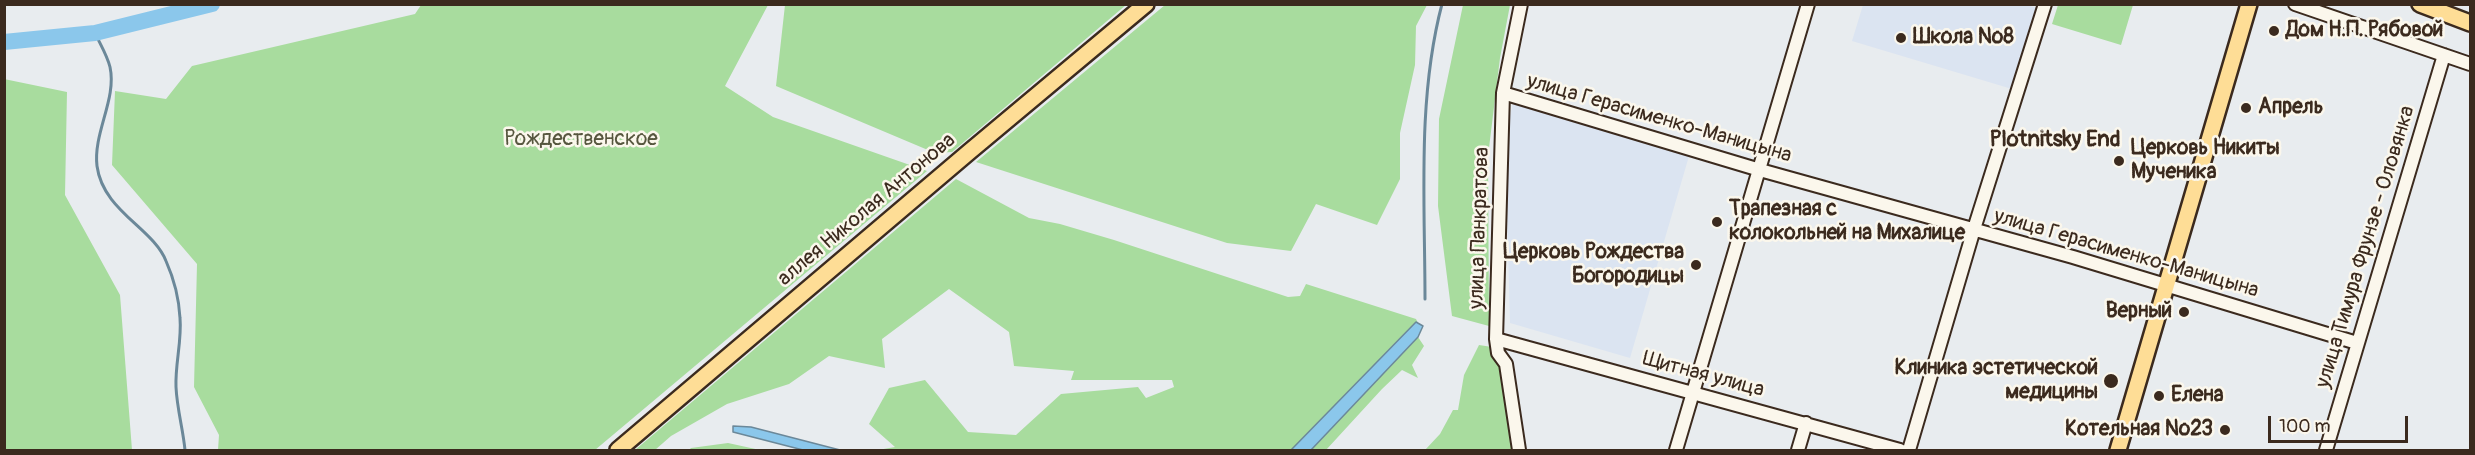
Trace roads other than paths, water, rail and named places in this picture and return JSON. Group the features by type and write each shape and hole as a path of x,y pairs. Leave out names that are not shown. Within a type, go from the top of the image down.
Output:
{"main road":[{"name":"аллея Николая Антонова","path":"618,450 1146,4"},
{"path":"2118,450 2249,4"},
{"path":"2420,4 2470,22"}],"street":[{"name":"улица Панкратова","path":"1520,450 1506,364 1498,353 1496,339 1503,93 1521,4"},
{"path":"1676,450 1808,4"},
{"path":"1909,450 1974,229 2045,4"},
{"path":"2295,4 2470,64"},
{"name":"улица Тимура Фрунзе - Оловянка","path":"2326,450 2444,55"},
{"name":"улица Герасименко-Маницына","path":"1503,93 1760,170 2166,285 2357,343"},
{"name":"Щитная улица","path":"1496,339 1900,450"},
{"path":"1798,450 1806,423"}],"water":[{"path":"1416,322 1423,326 1418,337 1311,450 1291,450"},
{"path":"733,426 751,427 840,450 803,450 733,432"}],"waterway":[{"path":"4,42 95,33 212,4"},
{"path":"1425,299 1426,114 1434,40 1442,4"},
{"path":"95,33 109,63 111,79 108,104 98,141 97,166 101,182 108,195 160,249 174,282 179,304 180,327 176,387 185,450"}],"place":[{"name":"Дом Н.П. Рябовой","path":"2274,31"},
{"name":"Школа №8","path":"1901,38"},
{"name":"Апрель","path":"2246,108"},
{"name":"Церковь Никиты Мученика","path":"2119,161"},
{"name":"Трапезная с колокольней на Михалице","path":"1717,222"},
{"name":"Церковь Рождества Богородицы","path":"1696,265"},
{"name":"Верный","path":"2184,312"},
{"name":"Клиника эстетической медицины","path":"2111,381"},
{"name":"Елена","path":"2159,396"},
{"name":"Котельная №23","path":"2225,430"}],"district":[{"name":"Plotnitsky End","path":"2055,140"}],"park label":[{"name":"Рождественское","path":"581,140"}]}
